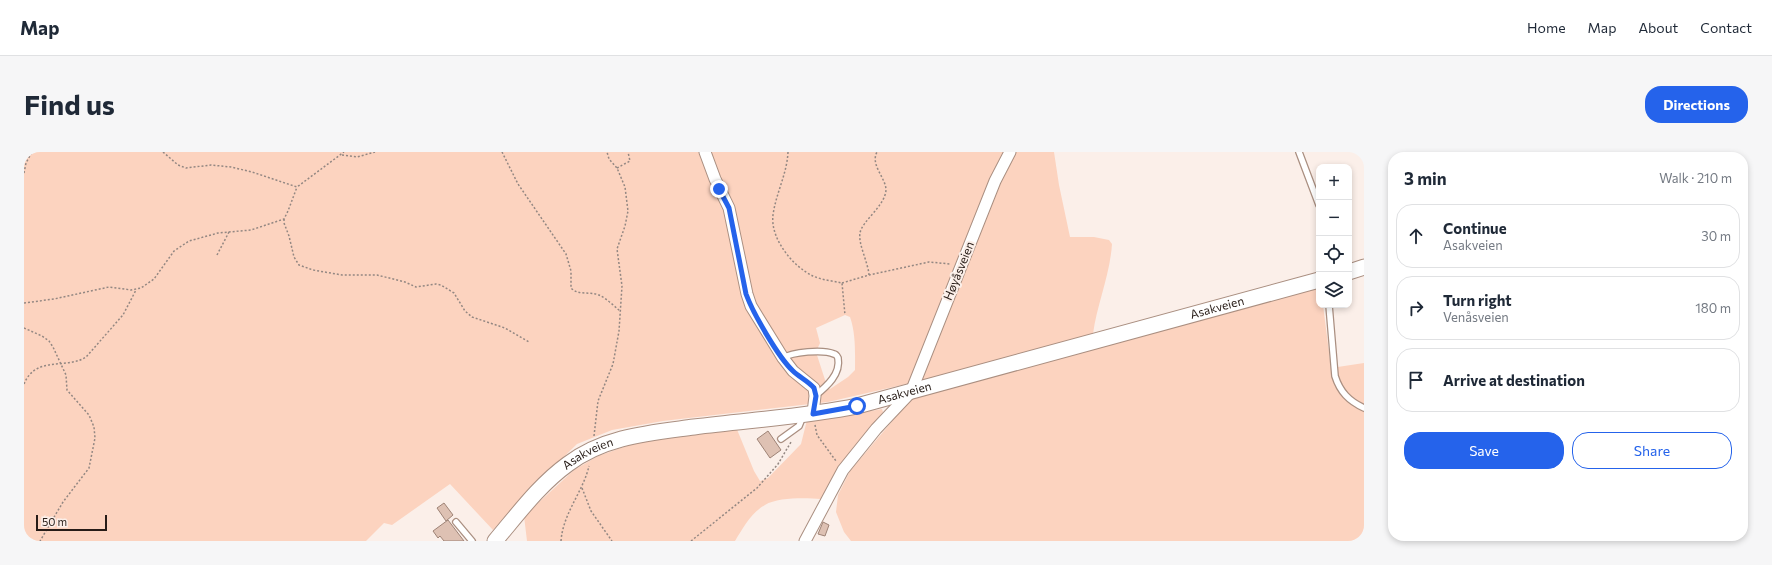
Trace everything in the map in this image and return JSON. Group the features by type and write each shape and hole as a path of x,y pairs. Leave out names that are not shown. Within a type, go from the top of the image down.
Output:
{"main road":[{"path":"1352,271 1364,268"},
{"name":"Asakveien","path":"495,541 527,503 554,475 592,449 614,440 642,434 805,418 911,392 1316,281"}],"street":[{"path":"705,152 715,179 729,208 746,294 751,306 792,370 814,388 816,396 805,418"},
{"name":"Høyåsveien","path":"911,392 995,181 1010,152"},
{"path":"805,541 843,470 876,429 911,392"}],"lane":[{"path":"1299,152 1317,200"},
{"path":"1329,308 1335,368 1339,387 1354,404 1364,408"},
{"path":"783,358 788,354 816,352 834,354 838,358 839,362 834,378 816,396"},
{"path":"781,439 805,418"},
{"path":"456,522 472,541"}],"path":[{"path":"24,173 26,163 32,152"},
{"path":"163,152 178,165 186,168 211,165 231,167 252,172 297,188"},
{"path":"344,152 297,188 284,219 284,223 290,236 294,257 299,265 312,270 342,276 378,275 405,282 416,287 436,284 442,285 454,293 465,310 472,317 505,328 529,342"},
{"path":"341,155 358,158 375,152"},
{"path":"502,152 518,184 566,254 571,271 571,288 574,292 600,295 620,310"},
{"path":"560,541 564,522 588,470 596,412 602,390 613,364 618,332 622,286 616,249 625,226 628,211 625,187 617,168 609,159 606,152"},
{"path":"617,168 630,161 628,152"},
{"path":"788,152 773,215 773,228 776,239 794,260 811,275 842,283 868,275 929,262 961,265"},
{"path":"868,275 868,266 860,240 860,232 879,207 886,191 885,184 879,172 876,158 877,152"},
{"path":"24,303 54,299 109,287 136,290 149,284 154,279 165,261 179,246 192,239 229,232 251,230 284,219"},
{"path":"279,221 284,223"},
{"path":"217,255 229,232"},
{"path":"842,283 845,315"},
{"path":"24,384 29,376 40,367 60,362 79,361 93,351 124,315 136,290"},
{"path":"24,328 49,340 66,375 67,390 89,415 94,427 95,438 89,468 63,502 40,541"},
{"path":"691,541 757,488 778,464 805,418 843,470"},
{"path":"581,486 591,511 612,541"}],"shaded area":[{"path":"24,152 1054,152 1070,237 1094,237 1109,240 1112,244 1109,267 1097,312 1093,334 928,379 828,402 663,421 612,430 577,444 539,481 493,530 450,484 392,525 384,523 366,541 24,541","holes":["845,315 850,317 854,337 855,370 848,377 830,389 827,386 816,352 820,343 816,328"]},
{"path":"1316,289 1316,308 1323,308 1331,368 1364,363 1364,541 851,541 844,532 836,512 838,495 850,471 911,399 1215,315"},
{"path":"882,409 883,412 851,450 821,499 800,498 771,502 760,508 751,516 735,541 527,541 524,516 574,470 598,456 641,441 736,427 754,471 760,481 768,478 801,444 807,420"}],"building":[{"path":"768,431 781,450 770,458 757,439"},
{"path":"444,503 453,515 446,521 437,508"},
{"path":"448,520 464,541 444,541 440,536 438,538 433,531"},
{"path":"823,522 829,525 825,536 818,534"}],"route":[{"path":"719,189 729,208 746,294 751,306 792,370 814,388 816,396 813,414 857,406"}]}
